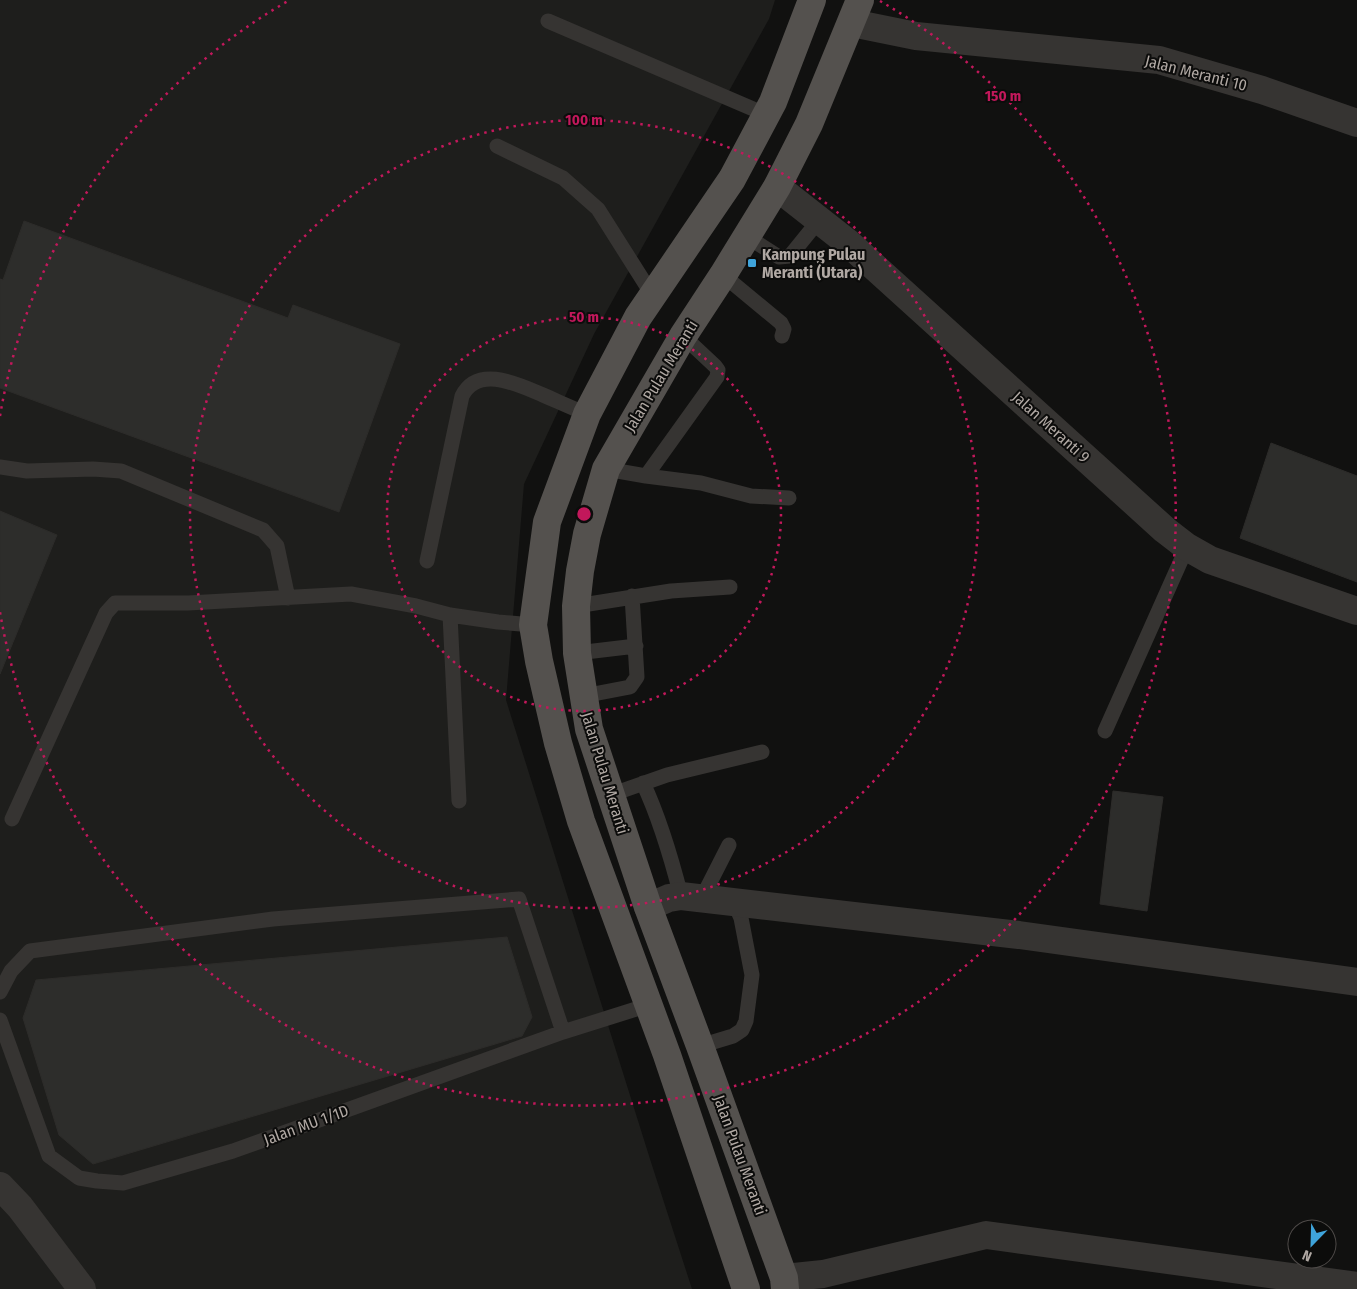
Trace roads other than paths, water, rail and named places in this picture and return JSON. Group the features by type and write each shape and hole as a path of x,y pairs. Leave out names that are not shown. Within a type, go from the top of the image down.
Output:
{"main road":[{"path":"746,1289 649,1006 578,812 558,743 539,661 533,625 547,522 587,414 638,318 732,179 773,102 812,0"},
{"name":"Jalan Pulau Meranti","path":"784,1284 700,1046 648,908 589,729 577,653 576,606 587,534 606,469 683,336 778,187 809,124 856,11"}],"street":[{"name":"Jalan Meranti 10","path":"856,11 916,36 1159,60 1262,90 1357,122"},
{"name":"Jalan Meranti 9","path":"778,187 820,219 1164,530 1187,547 1210,560 1357,612"},
{"path":"648,908 669,898 691,897 1019,935 1357,982"},
{"path":"0,1186 20,1207 82,1289"},
{"path":"784,1284 986,1235 1357,1286"}],"lane":[{"path":"548,21 766,115"},
{"path":"497,146 564,178 598,209 653,296"},
{"path":"746,236 779,256 790,256 820,219"},
{"path":"723,275 780,323 784,329 782,336"},
{"path":"646,476 717,377 718,370 715,366 683,336"},
{"path":"427,561 465,389 471,384 488,378 508,381 587,414"},
{"path":"0,467 27,471 93,469 121,471 263,530 278,546 288,598"},
{"path":"606,469 701,484 751,496 789,498"},
{"path":"1106,732 1187,547"},
{"path":"576,606 671,591 730,587"},
{"path":"12,819 106,613 115,603 188,603 351,594 416,606 450,615 533,625"},
{"path":"583,696 630,687 637,677 632,596"},
{"path":"450,615 459,802"},
{"path":"577,653 636,646"},
{"path":"610,795 667,775 762,752"},
{"path":"643,783 671,855 691,897 729,845"},
{"path":"0,992 11,971 30,951 273,920 519,899 563,1032"},
{"path":"700,1046 733,1036 742,1030 746,1021 752,975 741,918 734,902"},
{"name":"Jalan MU 1/1D","path":"0,1020 49,1156 79,1178 97,1182 123,1183 233,1151 563,1032 649,1006"}],"place":[{"name":"Kampung Pulau Meranti (Utara)","path":"752,263"}]}
